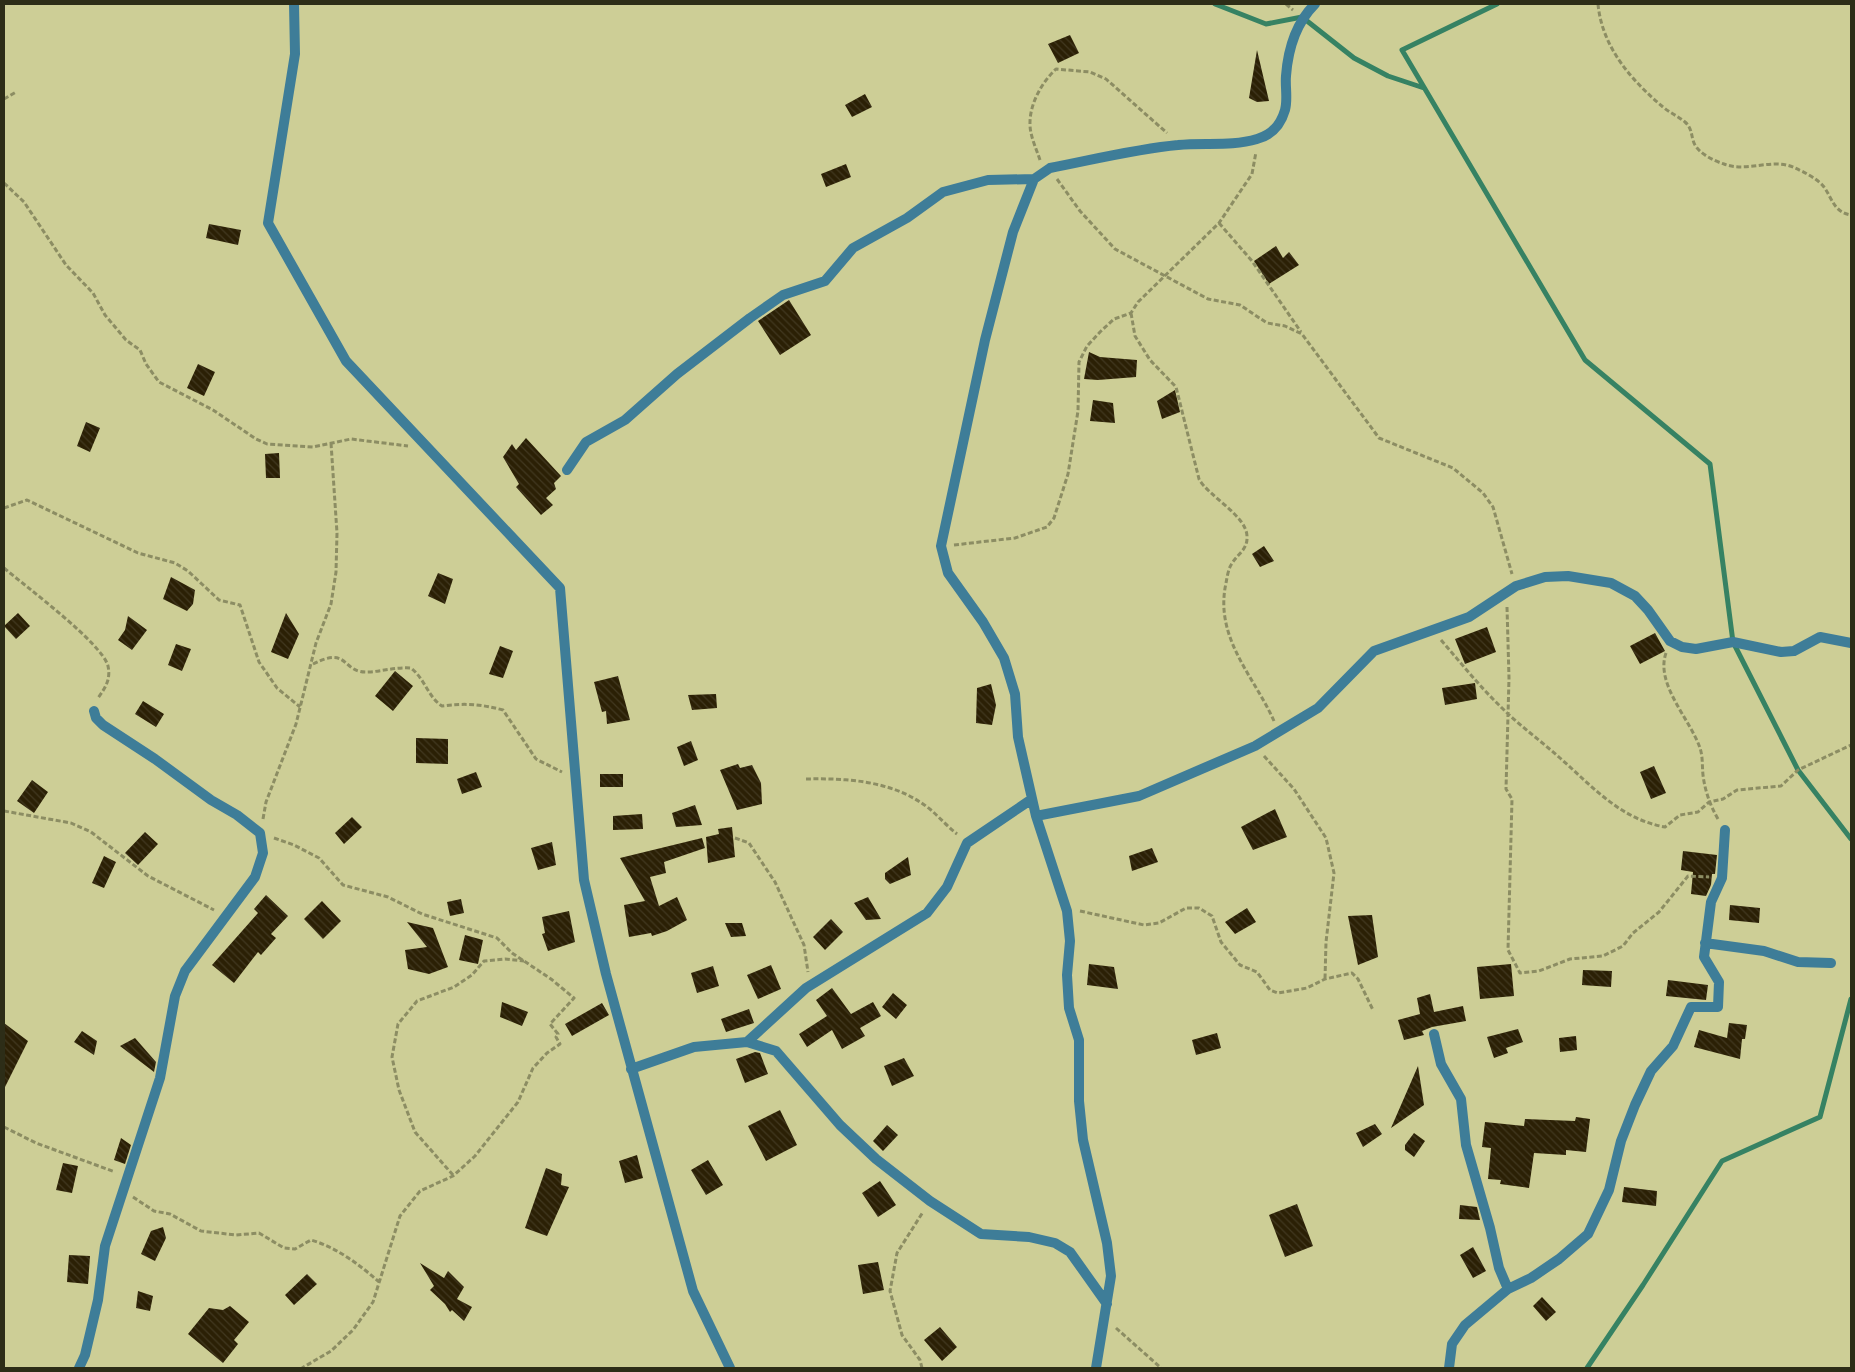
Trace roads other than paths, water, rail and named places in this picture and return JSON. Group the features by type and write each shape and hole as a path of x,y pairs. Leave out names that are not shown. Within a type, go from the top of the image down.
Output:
{"street":[{"path":"294,4 295,54 268,222 346,361 560,588 584,880 606,974 692,1291 730,1368"},
{"path":"567,470 586,442 625,420 678,374 750,318 783,295 825,281 853,248 907,218 943,192 988,180 1042,173 1178,145 1228,144 1258,139 1281,123 1286,106 1286,76 1291,45 1302,16 1315,4"},
{"path":"1042,173 1013,232 985,340 941,546 948,573 983,622 1004,658 1015,694 1018,737 1036,816 1067,911 1070,941 1067,974 1069,1008 1079,1040 1079,1101 1083,1140 1107,1243 1111,1276 1107,1307 1101,1328 1096,1368"},
{"path":"1036,816 1139,796 1255,746 1318,708 1374,651 1469,617 1516,586 1545,577 1568,576 1611,583 1635,596 1670,641 1682,647 1696,649 1733,642 1781,652 1794,651 1820,637 1851,643"},
{"path":"78,1368 85,1355 98,1300 105,1246 160,1078 175,996 185,971 255,876 263,853 260,833 237,815 211,800 156,759 103,725 96,718 94,711"},
{"path":"747,1042 806,988 927,913 948,887 967,843 1032,798"},
{"path":"1449,1368 1452,1344 1465,1324 1508,1290 1552,1264 1588,1234 1608,1190 1621,1141 1651,1071 1673,1046 1691,1007 1718,1007 1719,982 1704,957 1711,902 1722,878 1725,830"},
{"path":"1706,943 1764,950 1798,962 1830,963"},
{"path":"1434,1034 1441,1064 1461,1099 1466,1145 1490,1228 1499,1268 1508,1290"},
{"path":"631,1069 694,1047 747,1042 776,1051 840,1125 876,1159 930,1201 981,1234 1029,1237 1055,1243 1070,1252 1107,1307"}],"waterway":[{"path":"1215,4 1266,24 1302,17 1354,58 1388,76 1424,88"},
{"path":"1497,4 1402,50 1585,360 1710,464 1733,642 1798,770 1851,839"},
{"path":"1587,1368 1643,1285 1722,1161 1820,1117 1851,999"}]}
